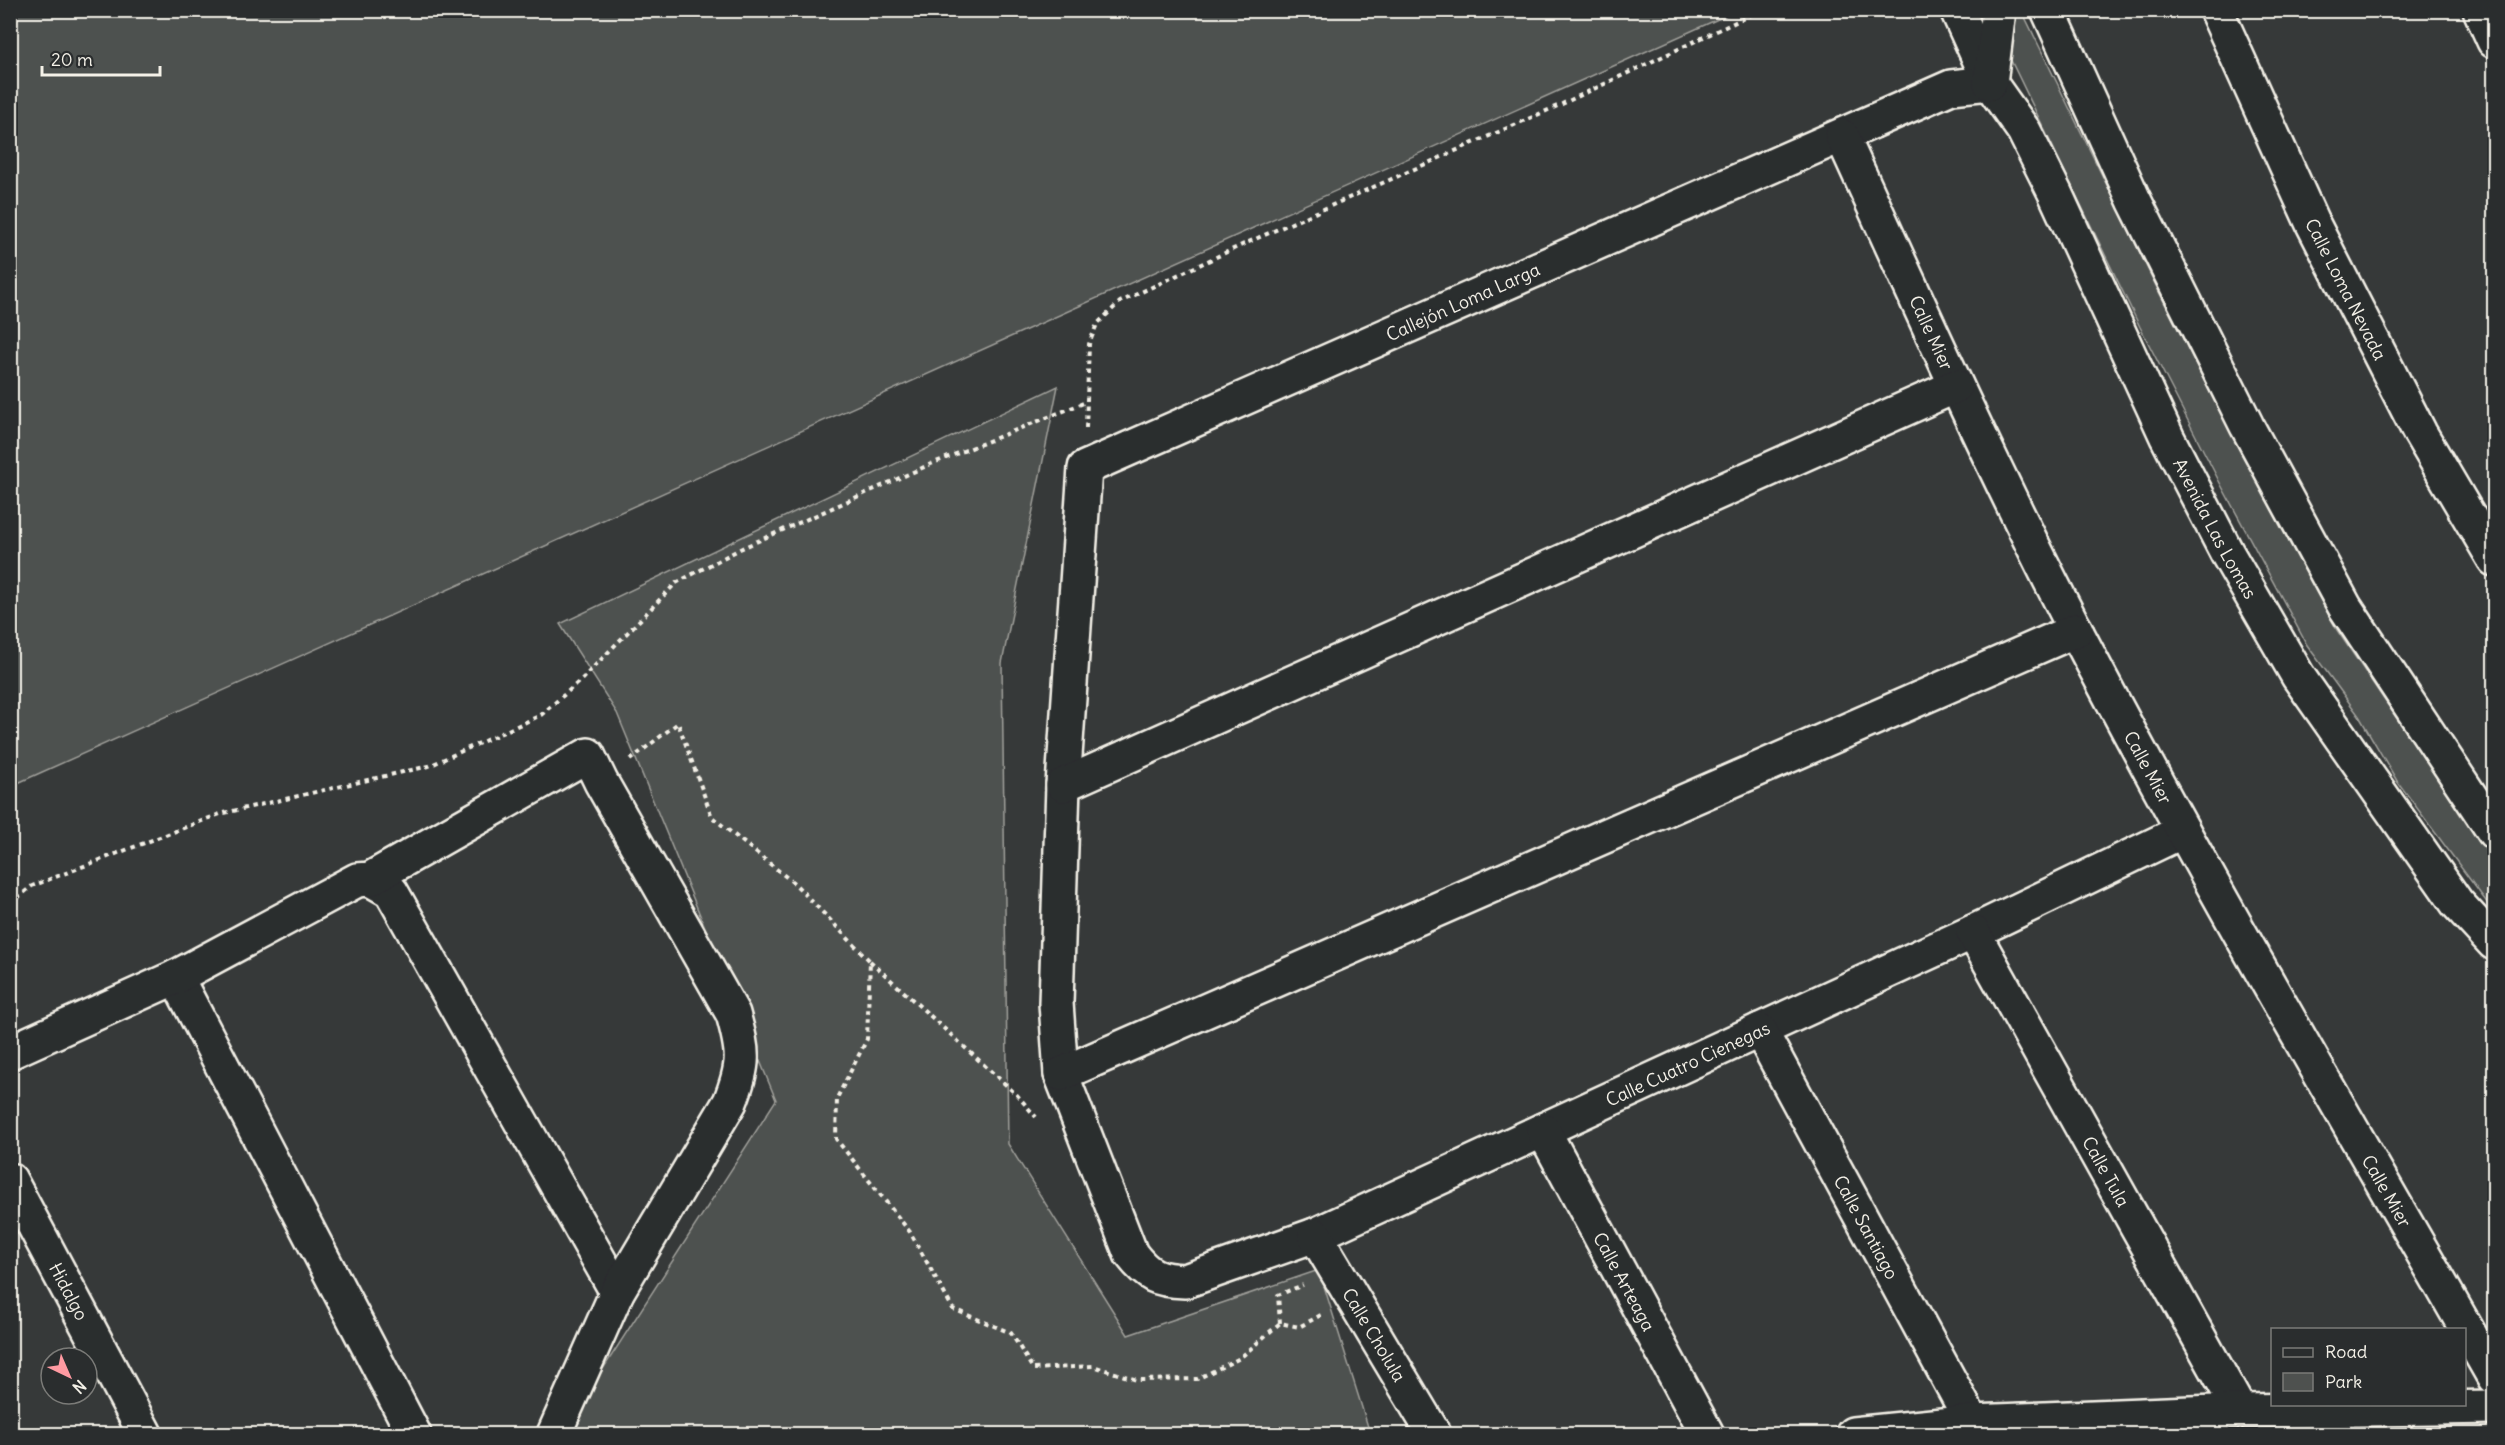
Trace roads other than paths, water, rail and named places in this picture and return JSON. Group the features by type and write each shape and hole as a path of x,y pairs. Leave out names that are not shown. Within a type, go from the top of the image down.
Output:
{"street":[{"name":"Avenida Las Lomas","path":"1957,10 1990,83 2024,131 2167,437 2227,553 2298,676 2457,903 2494,943"},
{"path":"1990,83 1999,10"},
{"path":"2048,10 2134,200 2247,426 2344,607 2494,832"},
{"name":"Calle Loma Nevada","path":"2216,10 2323,243 2420,433 2494,559"},
{"path":"2480,10 2494,41"},
{"name":"Callejón Loma Larga","path":"1063,785 1085,468 1951,87 1990,83"},
{"name":"Calle Mier","path":"1842,136 1956,386 2076,630 2183,831 2494,1377"},
{"path":"1956,386 1063,785 1056,1003 1061,1074 2076,630"},
{"path":"10,1052 176,977 357,880 370,879 594,768 733,1014 741,1043 741,1074 730,1102 617,1292 554,1434"},
{"name":"Calle Cuatro Cienegas","path":"1061,1074 1131,1254 1144,1270 1162,1280 1185,1281 1315,1235 1973,932 2183,831"},
{"path":"370,879 391,891 617,1292"},
{"name":"Calle Tula","path":"1973,932 2240,1411"},
{"path":"176,977 414,1434"},
{"name":"Calle Santiago","path":"1760,1030 1972,1422"},
{"name":"Calle Arteaga","path":"1543,1130 1707,1434"},
{"name":"Hidalgo","path":"10,1180 145,1434"},
{"name":"Calle Cholula","path":"1315,1235 1434,1434"},
{"path":"1853,1434 1972,1422 2240,1411 2494,1407"}]}
